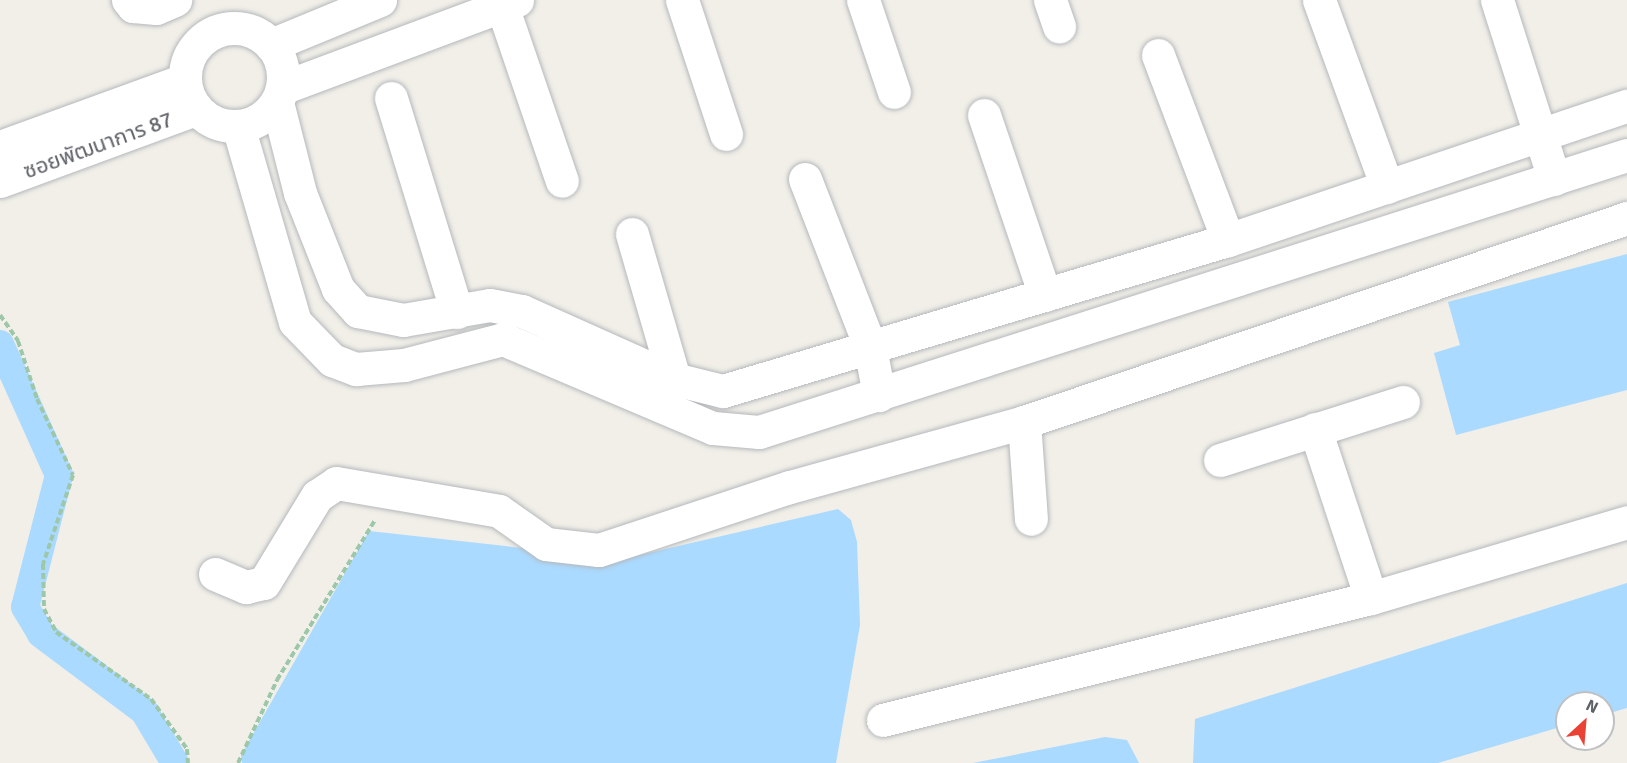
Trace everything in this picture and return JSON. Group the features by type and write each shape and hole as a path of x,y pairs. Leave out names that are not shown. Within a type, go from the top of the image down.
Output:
{"street":[{"path":"128,0 132,6 156,8 175,0"},
{"path":"380,0 271,45 283,72 279,95 267,115 238,126 296,322 332,360 356,369 404,365 503,339 713,428 735,432 759,432 879,395 1627,155"},
{"path":"682,0 726,134"},
{"path":"862,0 894,92"},
{"path":"1319,0 1387,187"},
{"path":"1497,0 1554,179"},
{"path":"279,95 506,2 562,181"},
{"name":"ซอยพัฒนาการ 87","path":"238,126 222,125 190,95 192,51 215,32 245,29 271,45"},
{"path":"1158,55 1228,240"},
{"name":"ซอยพัฒนาการ 87","path":"0,147 190,95"},
{"name":"ซอยพัฒนาการ 87","path":"0,181 190,95"},
{"path":"279,95 300,193 338,289 358,311 403,320 490,305 522,311 674,379 723,391 1228,240 1627,106"},
{"path":"391,98 457,312"},
{"path":"984,115 1045,295"},
{"path":"805,179 870,347 879,395"},
{"path":"262,209 300,193"},
{"path":"215,574 246,587 264,584 324,487 394,492 499,511 546,543 599,550 790,487 1023,422 1627,218"},
{"path":"632,234 674,379"},
{"path":"1220,460 1403,402"},
{"path":"1023,422 1031,519"},
{"path":"1315,429 1371,598"},
{"path":"882,720 1371,598 1627,522"}],"path":[{"path":"0,315 18,341 37,399 73,475 43,564 44,609 56,632 151,699 187,749 188,763"},
{"path":"238,763 277,680 394,492"}],"water":[{"path":"1627,254 1627,390 1456,435 1434,353 1460,345 1448,302"},
{"path":"838,509 851,520 857,542 860,625 836,763 242,763 241,755 369,531 622,559"},
{"path":"1627,583 1627,708 1615,712 1615,691 1555,691 1555,729 1438,763 1193,763 1195,719"},
{"path":"1105,737 1127,740 1139,763 973,763"}],"waterway":[{"path":"0,344 59,475 25,607 41,634 144,711 175,763"}]}
